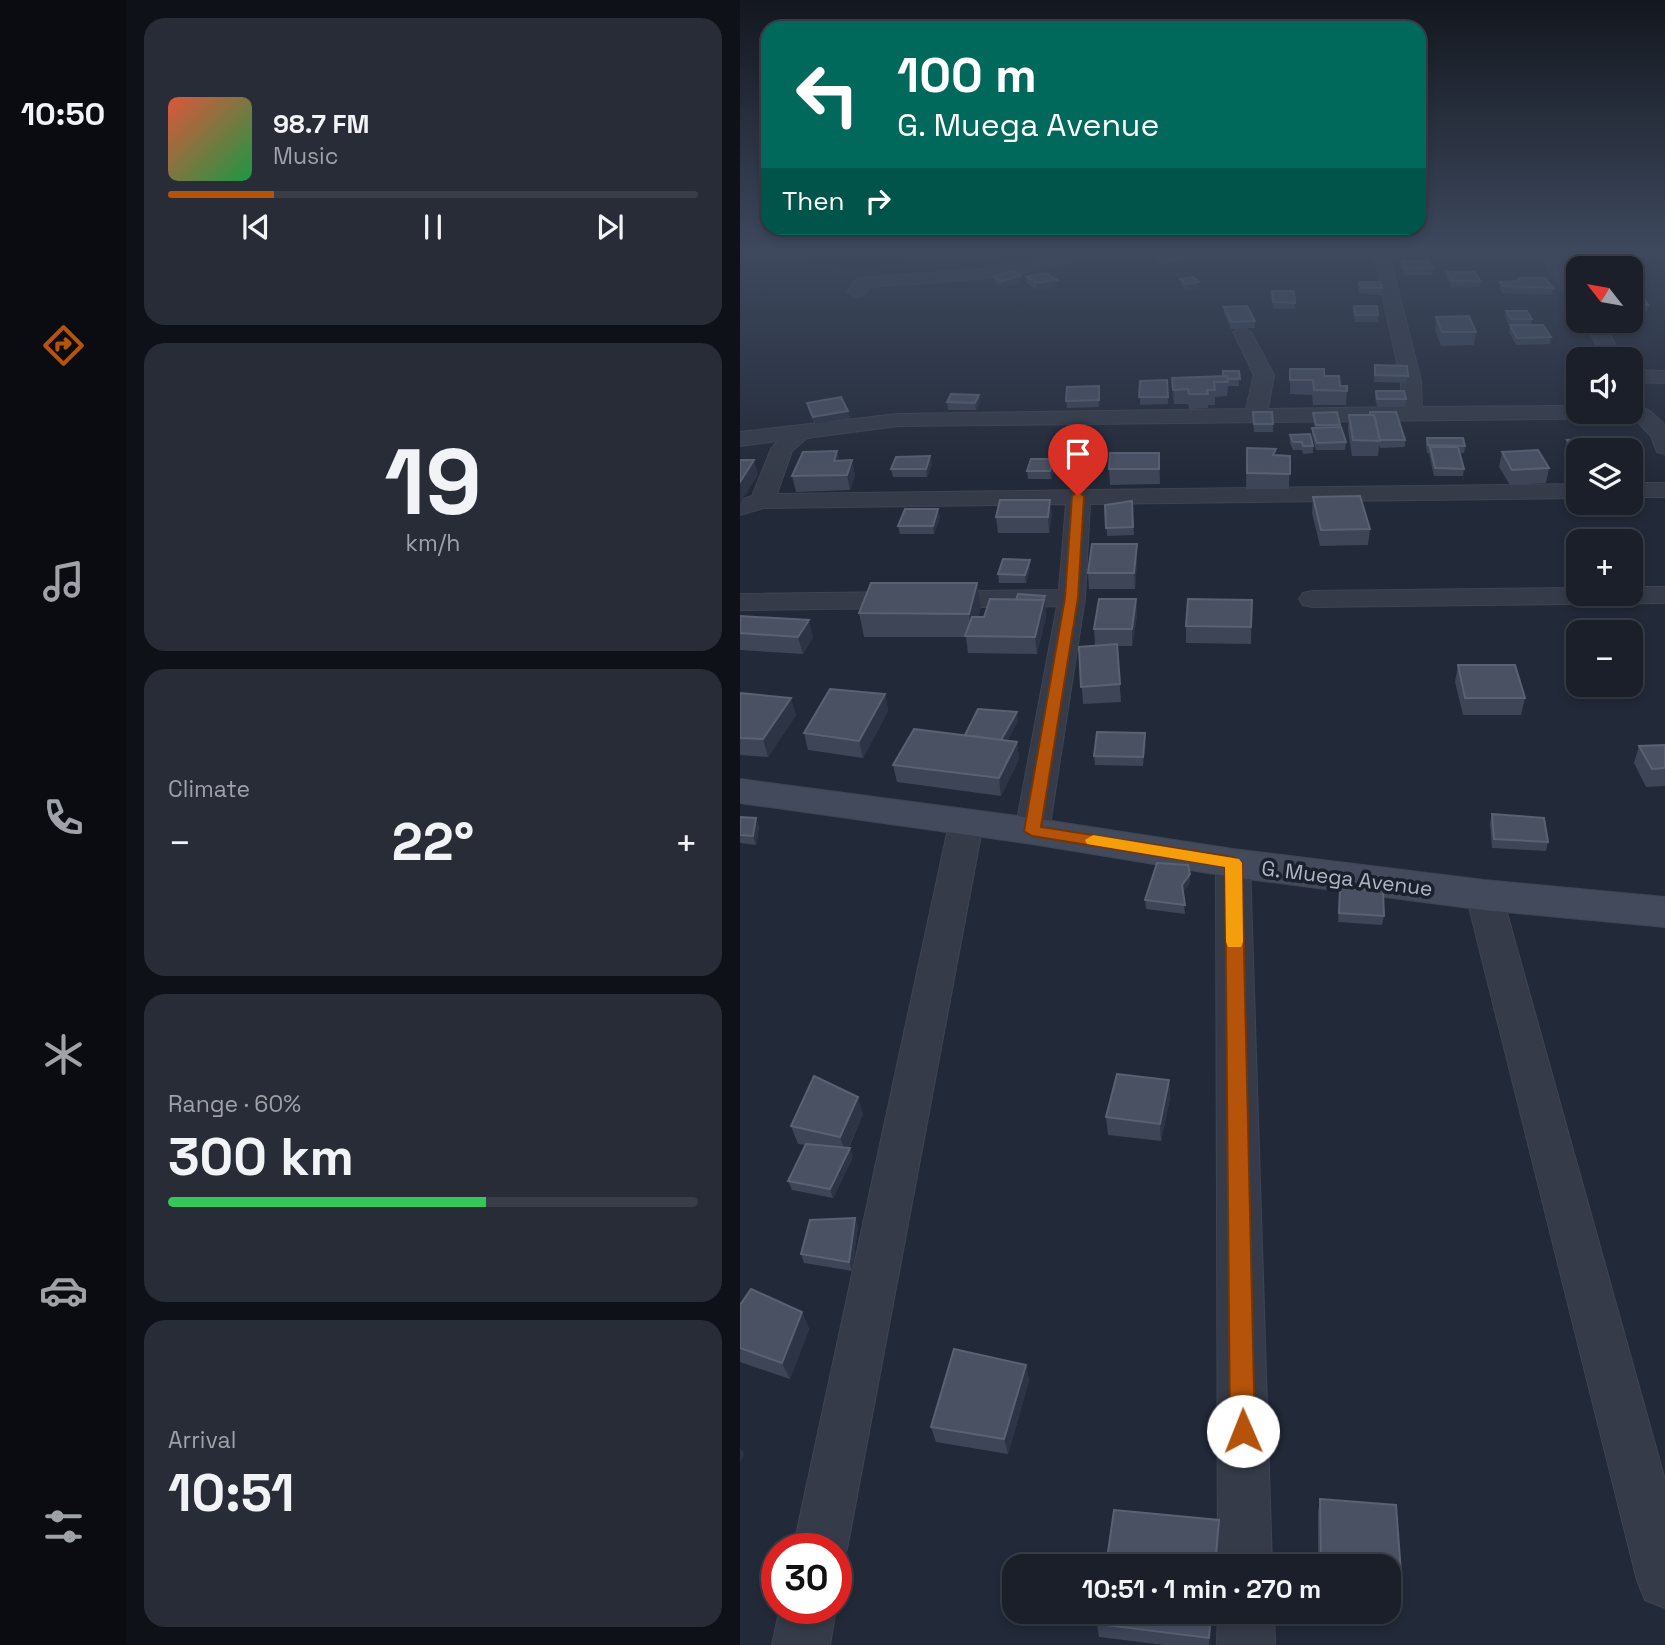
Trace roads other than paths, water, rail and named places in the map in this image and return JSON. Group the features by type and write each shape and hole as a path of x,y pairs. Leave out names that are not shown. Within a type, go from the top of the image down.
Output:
{"street":[{"path":"1399,330 1411,381 1412,413"},
{"path":"1242,332 1264,375 1256,414"},
{"path":"1643,376 1665,377"},
{"path":"740,439 799,433 846,424 898,420 1412,413 1566,406"},
{"path":"1643,413 1661,434 1665,447"},
{"path":"751,505 782,449 799,433"},
{"path":"1643,490 1665,490"},
{"path":"751,505 1078,496 1566,491"},
{"path":"1032,831 1072,598 1078,496"},
{"path":"1312,599 1665,595"},
{"path":"740,602 1072,598"},
{"name":"G. Muega Avenue","path":"740,791 1032,831 1233,863 1484,895 1665,912"},
{"path":"823,1533 966,824"},
{"path":"1233,863 1245,1554"},
{"path":"1484,895 1665,1580"},
{"path":"801,1645 805,1624"},
{"path":"1246,1624 1246,1645"}]}
